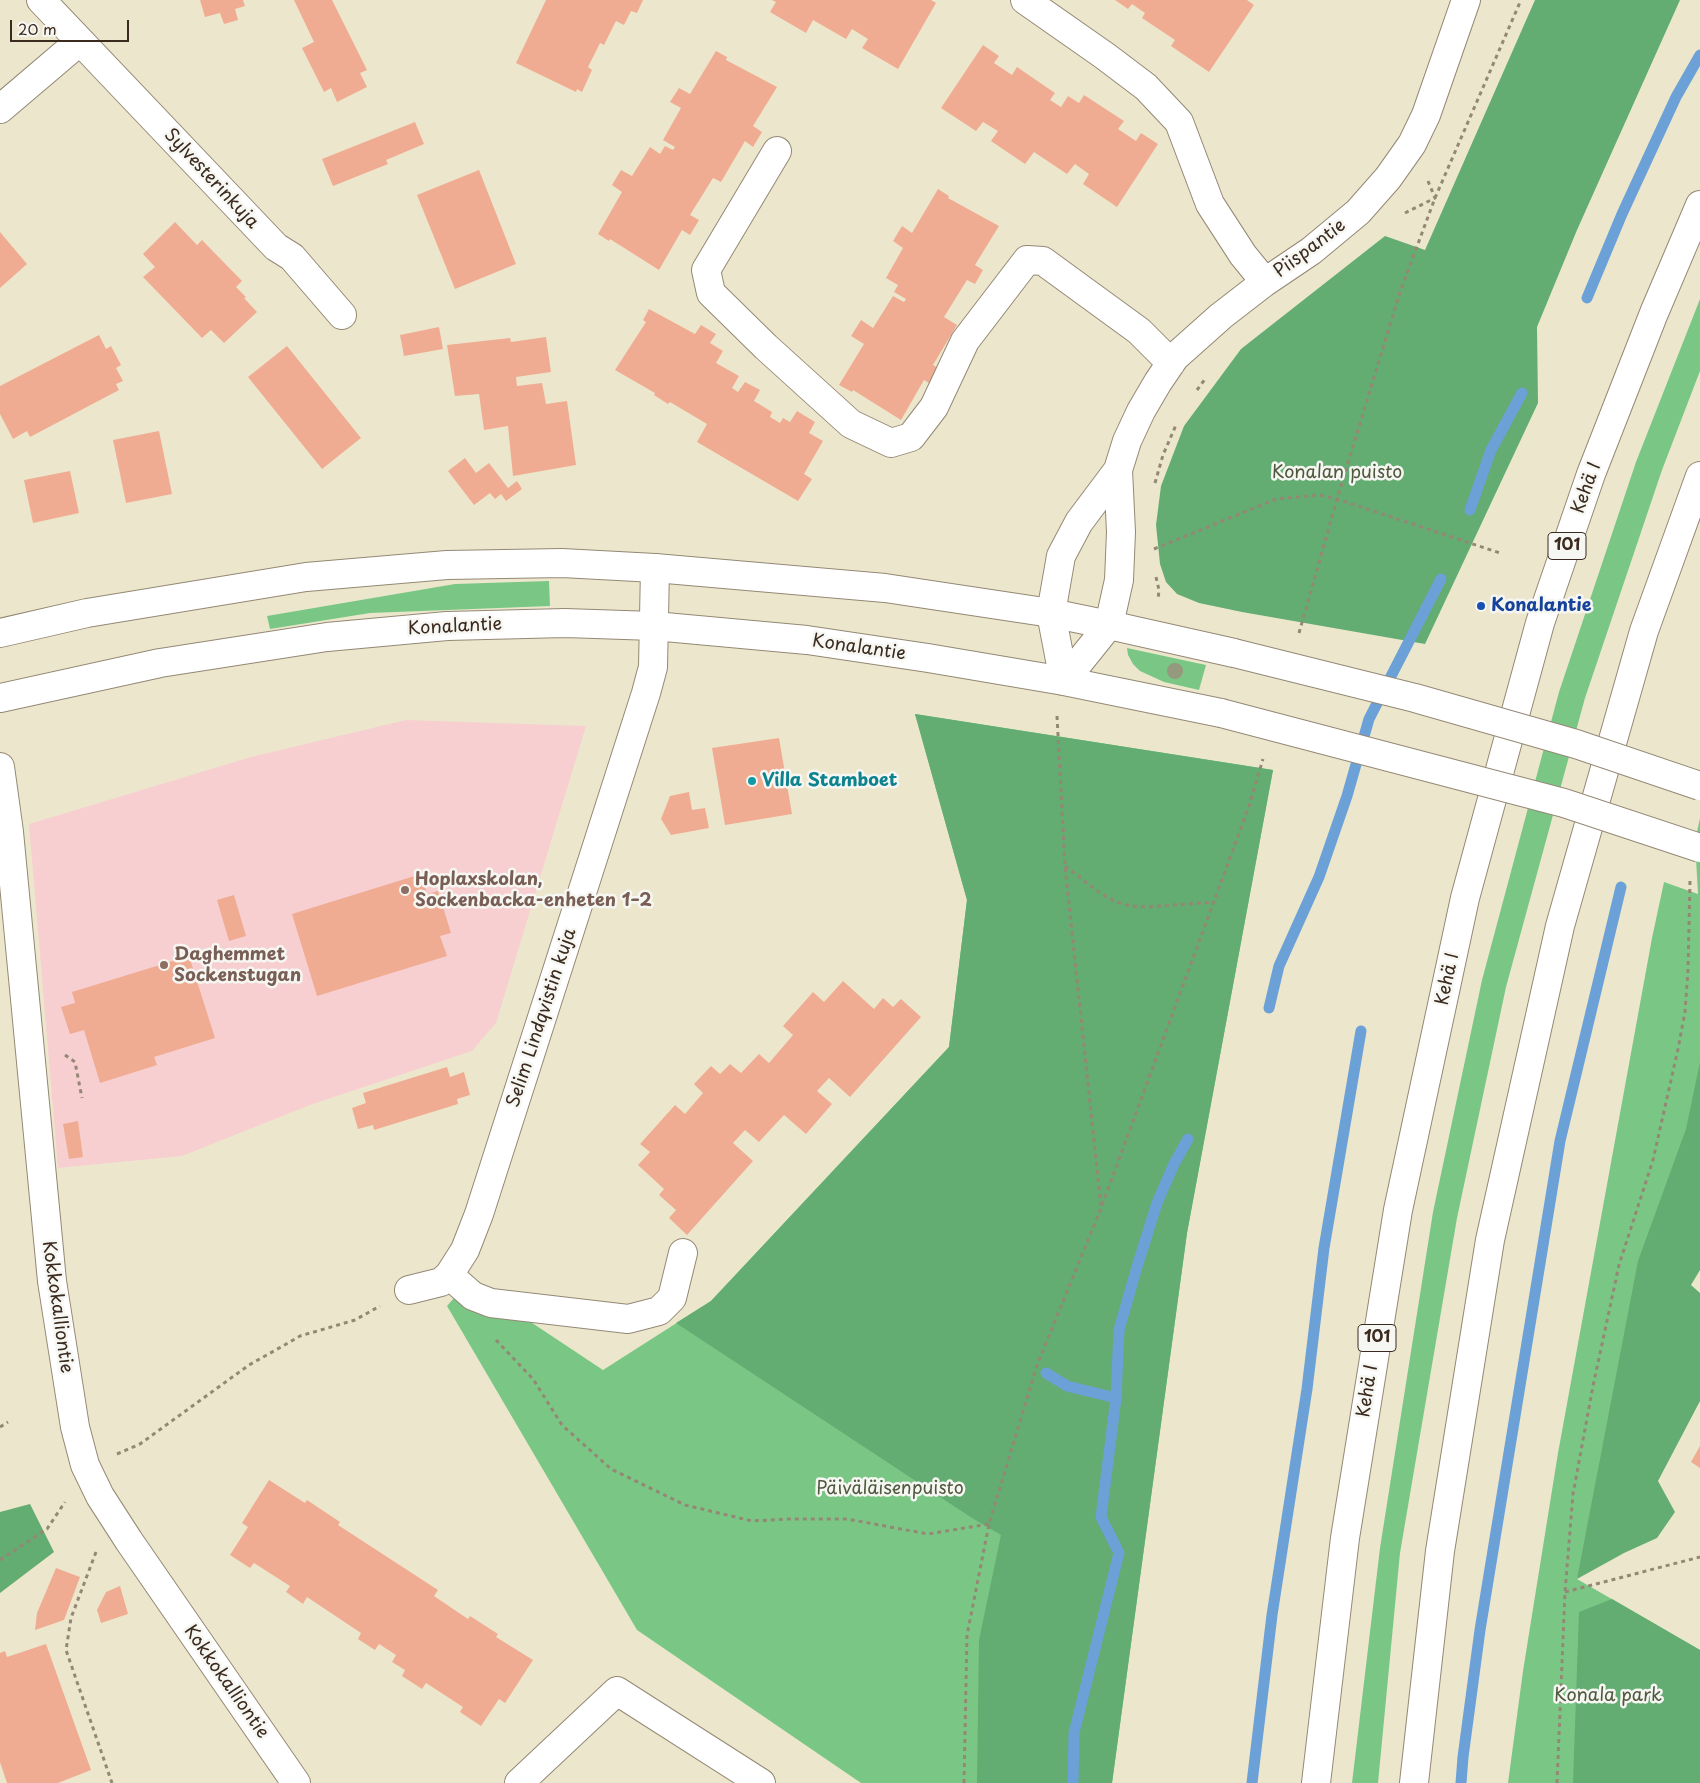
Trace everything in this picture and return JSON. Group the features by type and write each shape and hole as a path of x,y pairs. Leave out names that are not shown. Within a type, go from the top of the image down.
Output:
{"main road":[{"name":"Sylvesterinkuja","path":"41,0 276,247 292,257 342,315"},
{"path":"1025,0 1105,56 1146,88 1179,122 1210,204 1243,255 1265,282"},
{"name":"Piispantie","path":"1064,681 1051,613 1061,556 1079,522 1118,470 1141,412 1175,357 1221,316 1265,282 1311,251 1351,217 1388,178 1412,144 1426,115 1466,0"},
{"path":"0,109 80,41"},
{"path":"777,151 706,270 711,293 766,347 851,424 891,443 911,437 934,406 965,341 1027,260 1043,261 1139,332 1171,363"},
{"name":"Kehä I","path":"1316,1783 1345,1538 1398,1210 1465,898 1540,623 1591,474 1654,313 1700,205"},
{"name":"Piispantie","path":"1064,681 1109,625 1119,580 1122,532 1118,470"},
{"path":"1414,1783 1440,1551 1490,1240 1560,926 1644,630 1700,476"},
{"path":"0,633 87,613 306,577 448,565 562,564 656,568 885,588 1051,613 1234,653 1415,698 1576,744 1700,786"},
{"name":"Selim Lindqvistin kuja","path":"408,1290 440,1282 449,1274 465,1250 479,1214 646,693 653,667 656,568"},
{"name":"Konalantie","path":"0,698 160,663 327,637 447,626 564,623 654,626 807,640 1064,681 1221,713 1564,803 1695,860"},
{"name":"Kokkokalliontie","path":"0,767 7,814 52,1281 75,1426 85,1464 100,1496 124,1534 296,1783"},
{"path":"449,1274 473,1296 491,1303 628,1319 659,1311 672,1298 683,1253"},
{"path":"519,1783 617,1691 761,1783"}],"path":[{"path":"1298,638 1337,499 1400,292 1435,198 1521,0"},
{"path":"1404,213 1435,198"},
{"path":"1193,396 1210,373"},
{"path":"1154,488 1162,455 1178,420"},
{"path":"1150,550 1276,499 1319,495 1337,499 1500,552"},
{"path":"1154,635 1159,590 1155,574"},
{"path":"1064,681 1057,715 1065,866 1101,1208"},
{"path":"964,1783 967,1635 989,1524 1037,1365 1101,1208 1249,806 1266,750"},
{"path":"1557,1783 1565,1592 1573,1494 1592,1386 1619,1265 1653,1160 1678,1049 1685,1012 1695,860"},
{"path":"1065,866 1108,898 1131,906 1147,907 1214,902"},
{"path":"61,1052 75,1062 82,1098"},
{"path":"85,1464 113,1456 140,1444 248,1365 281,1346 300,1336 356,1320 408,1290"},
{"path":"473,1296 492,1335 533,1379 562,1425 611,1469 685,1505 752,1520 788,1518 847,1519 928,1534 989,1524"},
{"path":"0,1427 8,1422"},
{"path":"0,1560 48,1529 68,1496"},
{"path":"99,1545 71,1618 66,1650 112,1783"},
{"path":"1565,1592 1700,1557"}],"shaded area":[{"path":"406,720 586,726 496,1023 472,1051 310,1105 182,1156 58,1168 29,824 251,757"}],"green space":[{"name":"Konalan puisto","path":"1535,0 1680,0 1577,230 1537,327 1538,403 1425,644 1242,612 1199,603 1177,594 1166,582 1160,564 1156,525 1161,486 1184,426 1241,349 1385,236 1425,250"},
{"path":"1700,299 1700,371 1662,470 1585,698 1506,987 1457,1218 1400,1553 1378,1783 1352,1783 1380,1548 1433,1212 1482,980 1559,692 1636,462"},
{"path":"549,581 550,606 370,613 270,629 267,616 455,584"},
{"path":"1127,648 1206,665 1199,690 1164,682 1140,671 1133,664 1128,655"},
{"name":"Päiväläisenpuisto","path":"915,714 1273,770 1187,1233 1112,1783 861,1783 637,1630 447,1306 469,1281 603,1370 711,1301 949,1047 967,900"},
{"name":"Päiväläisenpuisto","path":"915,714 1273,770 1187,1233 1112,1783 977,1783 979,1640 1001,1535 972,1518 676,1323 711,1301 949,1047 967,900"},
{"name":"Konala park","path":"1700,818 1700,1212 1577,1579 1700,1650 1700,1783 1508,1783 1523,1671 1558,1453 1652,938 1664,882 1698,894 1695,841"},
{"path":"1700,1062 1700,1270 1691,1285 1700,1293 1700,1401 1658,1481 1675,1512 1657,1538 1624,1553 1577,1579 1638,1261 1686,1129"},
{"path":"30,1504 54,1552 0,1593 0,1512"},
{"path":"1612,1599 1700,1650 1700,1783 1573,1783 1579,1612"}],"building":[{"path":"200,0 243,0 245,6 235,9 238,20 224,24 220,13 205,17"},
{"path":"294,0 332,0 367,70 360,73 367,87 337,102 331,88 324,92 302,48 314,42"},
{"path":"546,0 643,0 637,13 631,11 624,25 616,21 604,45 600,43 588,67 592,70 582,92 577,89 576,92 516,63"},
{"path":"772,0 931,0 936,3 898,69 862,48 868,39 852,29 846,39 813,20 806,33 770,12 776,2"},
{"path":"1115,0 1247,0 1254,5 1209,72 1171,46 1175,40 1142,18 1145,13 1132,4 1128,9"},
{"path":"983,45 999,56 994,63 1012,75 1017,67 1055,93 1050,100 1061,107 1068,96 1079,103 1084,95 1124,121 1118,129 1136,141 1141,133 1158,144 1117,207 1083,184 1089,174 1075,164 1067,174 1034,152 1025,164 991,141 998,131 983,122 976,131 941,108"},
{"path":"716,51 727,57 726,60 777,87 753,126 762,132 753,147 745,141 721,182 713,178 690,215 699,220 690,235 682,230 659,270 610,239 609,241 598,234 622,192 612,185 621,170 632,176 650,147 660,154 665,146 673,150 675,147 663,140 681,108 670,102 679,88 690,94"},
{"path":"415,122 424,144 386,160 388,164 333,186 322,159"},
{"path":"479,170 516,264 455,289 417,195"},
{"path":"938,189 949,196 948,198 999,226 975,265 983,270 975,284 967,280 944,317 957,325 933,365 941,370 932,385 924,380 901,420 853,390 852,392 839,385 864,344 851,336 861,320 873,328 893,296 904,302 906,299 894,292 898,285 886,278 903,248 893,241 902,226 912,233"},
{"path":"175,222 197,245 202,240 242,281 236,287 257,312 224,343 211,330 202,338 143,277 155,267 143,254"},
{"path":"0,232 27,264 0,288"},
{"path":"649,309 695,334 701,325 716,334 710,343 723,351 716,363 739,376 732,388 738,392 745,382 760,390 754,401 772,412 770,417 780,423 783,418 790,422 797,411 815,422 809,433 823,441 804,474 812,479 798,501 697,442 707,424 670,402 668,404 654,395 655,393 615,370 646,322 643,320"},
{"path":"439,327 443,349 404,356 400,335"},
{"path":"99,335 106,349 111,346 121,365 116,368 123,381 116,384 119,390 30,437 27,431 13,439 0,414 0,386"},
{"path":"546,337 551,372 516,377 517,386 542,383 546,404 567,401 576,465 513,476 508,426 484,430 479,394 455,396 447,345 510,338 511,342"},
{"path":"287,346 361,438 322,469 248,377"},
{"path":"159,431 172,494 126,503 113,440"},
{"path":"465,458 476,473 489,463 508,488 517,481 522,489 506,501 501,494 495,499 490,493 474,505 448,471"},
{"path":"70,471 79,513 33,523 24,480"},
{"name":"Villa Stamboet","path":"779,738 792,814 725,825 712,748"},
{"path":"689,792 692,810 705,808 709,828 671,835 661,819 670,796"},
{"path":"421,874 427,894 438,891 451,933 440,936 447,956 317,996 292,914"},
{"path":"234,895 246,936 229,941 217,900"},
{"path":"189,956 215,1038 154,1057 157,1065 100,1083 84,1030 70,1034 61,1007 75,1003 72,992"},
{"path":"843,981 874,1009 883,998 893,1007 901,999 921,1017 850,1097 829,1078 817,1091 832,1104 806,1134 784,1115 759,1142 745,1130 733,1143 753,1161 687,1235 669,1218 676,1210 659,1195 664,1189 638,1165 650,1152 640,1144 675,1105 685,1114 703,1093 694,1084 711,1066 720,1074 730,1064 741,1073 759,1054 769,1063 793,1035 783,1026 813,992 824,1002"},
{"path":"447,1067 450,1077 464,1072 470,1095 457,1099 458,1104 374,1130 373,1125 358,1129 352,1108 366,1103 363,1093"},
{"path":"78,1121 83,1157 69,1159 63,1124"},
{"path":"1700,1446 1700,1468 1691,1462"},
{"path":"269,1480 305,1503 307,1500 340,1522 338,1525 438,1590 434,1596 468,1619 470,1616 498,1634 496,1637 533,1660 505,1703 499,1699 481,1726 460,1712 463,1707 426,1683 422,1689 402,1676 405,1670 392,1662 396,1655 379,1644 375,1650 358,1639 361,1633 307,1597 303,1604 286,1592 290,1586 254,1563 250,1568 230,1555 248,1527 242,1523"},
{"path":"56,1568 80,1577 64,1620 35,1630 37,1613"},
{"path":"120,1586 128,1614 101,1623 97,1610 106,1592"},
{"path":"46,1644 91,1770 58,1783 7,1783 0,1762 0,1653 5,1651 7,1657"}],"waterway":[{"path":"1587,298 1622,214 1676,97 1700,55"},
{"path":"1470,510 1491,450 1522,393"},
{"path":"1269,1008 1279,966 1319,877 1347,796 1369,719 1441,579"},
{"path":"1461,1783 1480,1630 1560,1141 1621,887"},
{"path":"1252,1783 1272,1615 1307,1389 1324,1248 1361,1031"},
{"path":"1073,1783 1074,1733 1119,1553 1101,1517 1116,1398 1119,1330 1157,1203 1174,1164 1188,1139"},
{"path":"1046,1373 1067,1386 1116,1398"}],"place":[{"name":"Konalantie","path":"1481,606"},
{"name":"Villa Stamboet","path":"752,781"},
{"name":"Hoplaxskolan, Sockenbacka-enheten 1–2","path":"405,890"},
{"name":"Daghemmet Sockenstugan","path":"164,965"}]}
